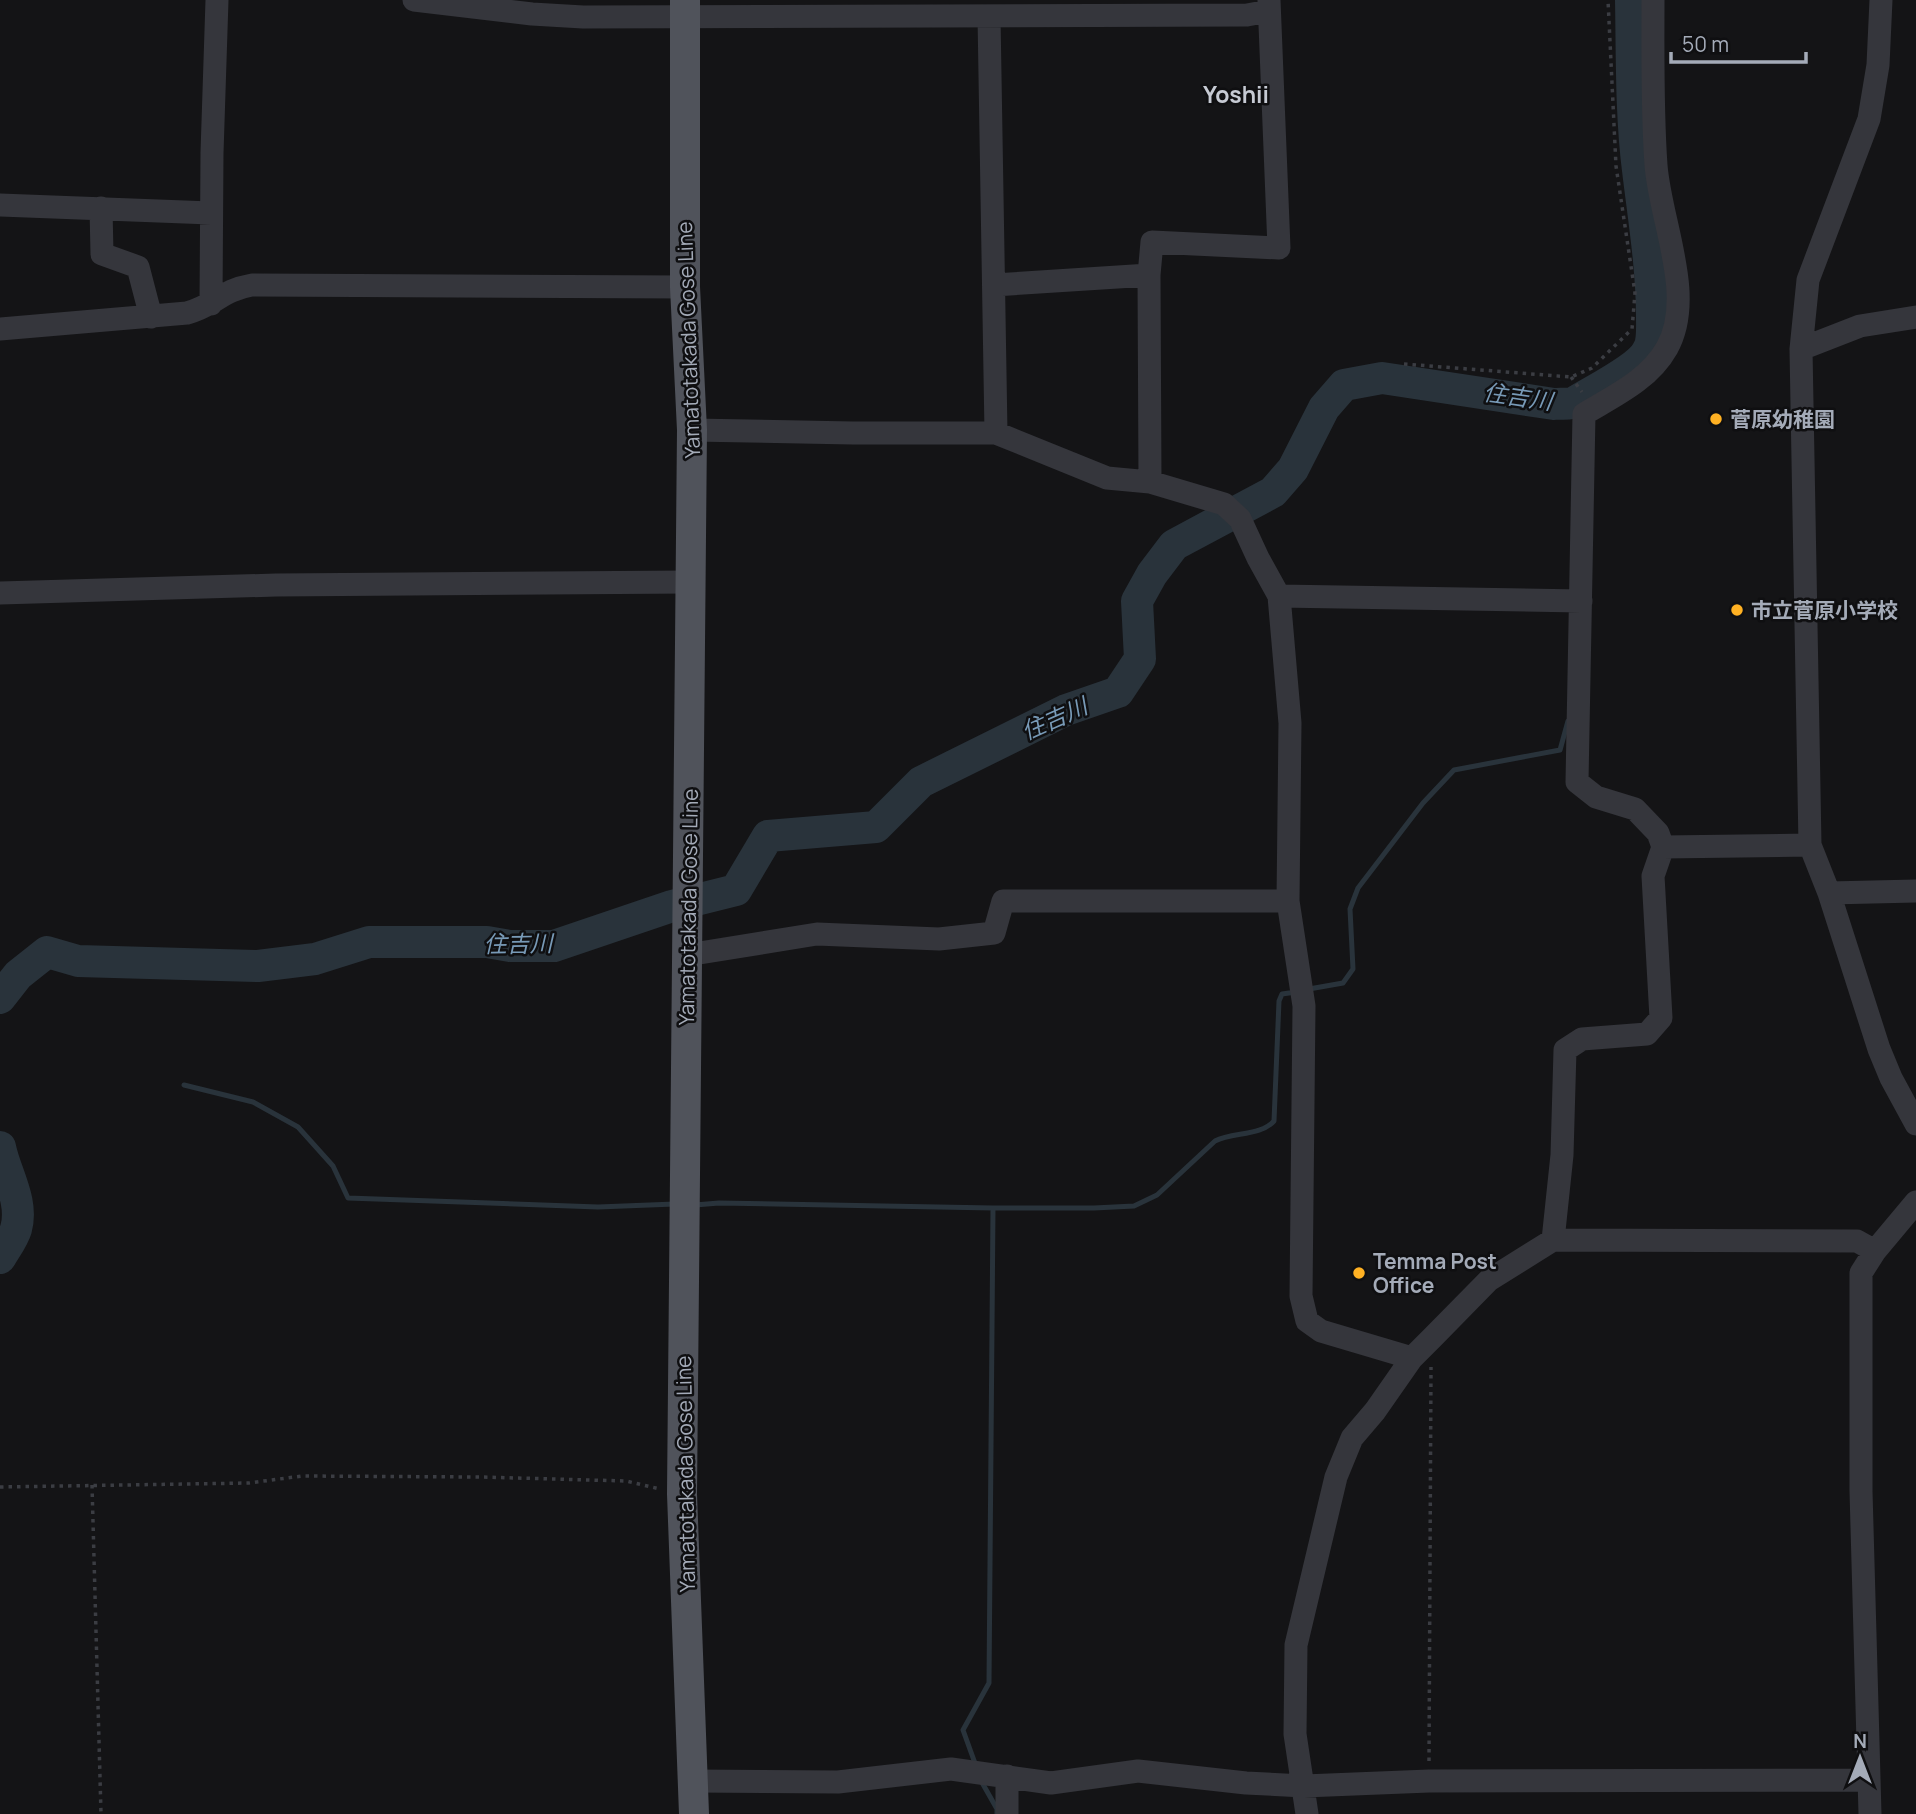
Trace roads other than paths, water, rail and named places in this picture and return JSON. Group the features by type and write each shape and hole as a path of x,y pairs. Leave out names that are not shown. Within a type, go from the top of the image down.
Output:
{"main road":[{"name":"Yamatotakada Gose Line","path":"685,8 685,287 692,430 682,1494 694,1814"}],"street":[{"path":"211,303 217,0"},
{"path":"414,0 559,16 685,8 989,16 1247,15 1269,5 1279,248 1152,242 1149,275 1150,482"},
{"path":"1553,1240 1562,1155 1565,1050 1582,1039 1647,1034 1661,1018 1653,876 1663,847 1658,833 1635,809 1596,797 1577,782 1584,414 1643,378 1667,349 1676,322 1677,284 1656,168 1653,0"},
{"path":"1881,0 1878,65 1869,119 1808,280 1801,349 1810,845 1829,893 1879,1049 1916,1124"},
{"path":"989,16 996,433"},
{"path":"0,205 211,213"},
{"path":"101,208 102,254 138,267 151,317"},
{"path":"994,285 1149,275"},
{"path":"0,329 187,313 211,303 236,287 270,284 685,287"},
{"path":"1801,349 1860,326 1916,317"},
{"path":"692,430 996,433 1107,478 1150,482 1224,504 1240,519 1279,596 1290,723 1288,901 1304,1006 1301,1296 1307,1321 1321,1331 1412,1358"},
{"path":"0,593 276,585 690,582"},
{"path":"1279,596 1581,601"},
{"path":"1663,847 1810,845"},
{"path":"1829,893 1916,891"},
{"path":"687,955 817,934 939,939 994,933 1003,901 1288,901"},
{"path":"1870,1814 1861,1491 1861,1273 1875,1251 1916,1202"},
{"path":"1307,1814 1295,1734 1296,1645 1336,1477 1352,1438 1375,1411 1412,1358 1489,1280 1553,1240 1857,1241 1875,1251"},
{"path":"693,1781 838,1782 951,1769 1051,1783 1138,1772 1304,1786 1429,1781 1869,1780"},
{"path":"1007,1776 1007,1814"}],"waterway":[{"name":"住吉川","path":"0,998 18,975 47,952 78,961 258,966 315,959 369,942 487,942 510,946 554,946 672,906 736,890 768,836 876,827 921,782 1066,710 1118,692 1140,659 1137,601 1152,574 1174,545 1273,492 1293,469 1324,408 1344,385 1382,378 1568,404 1615,379 1643,357 1650,347 1652,299 1634,128 1631,0"},
{"path":"1309,989 1343,983 1353,969 1350,909 1358,888 1423,803 1454,770 1560,750 1568,721"},
{"path":"695,1205 719,1203 993,1208 1134,1206 1157,1195 1215,1141 1254,1132 1274,1121 1279,1001 1282,994 1296,992"},
{"path":"184,1085 253,1102 298,1127 333,1166 348,1198 598,1207 675,1204"},
{"name":"住吉川","path":"0,1147 18,1208 15,1233 0,1258"},
{"path":"976,1766 963,1730 989,1683 993,1208"},
{"path":"980,1779 997,1809 997,1814"}],"place":[{"name":"菅原幼稚園","path":"1716,419"},
{"name":"市立菅原小学校","path":"1737,610"},
{"name":"Temma Post Office","path":"1359,1273"}],"district":[{"name":"Yoshii","path":"1236,94"}]}
